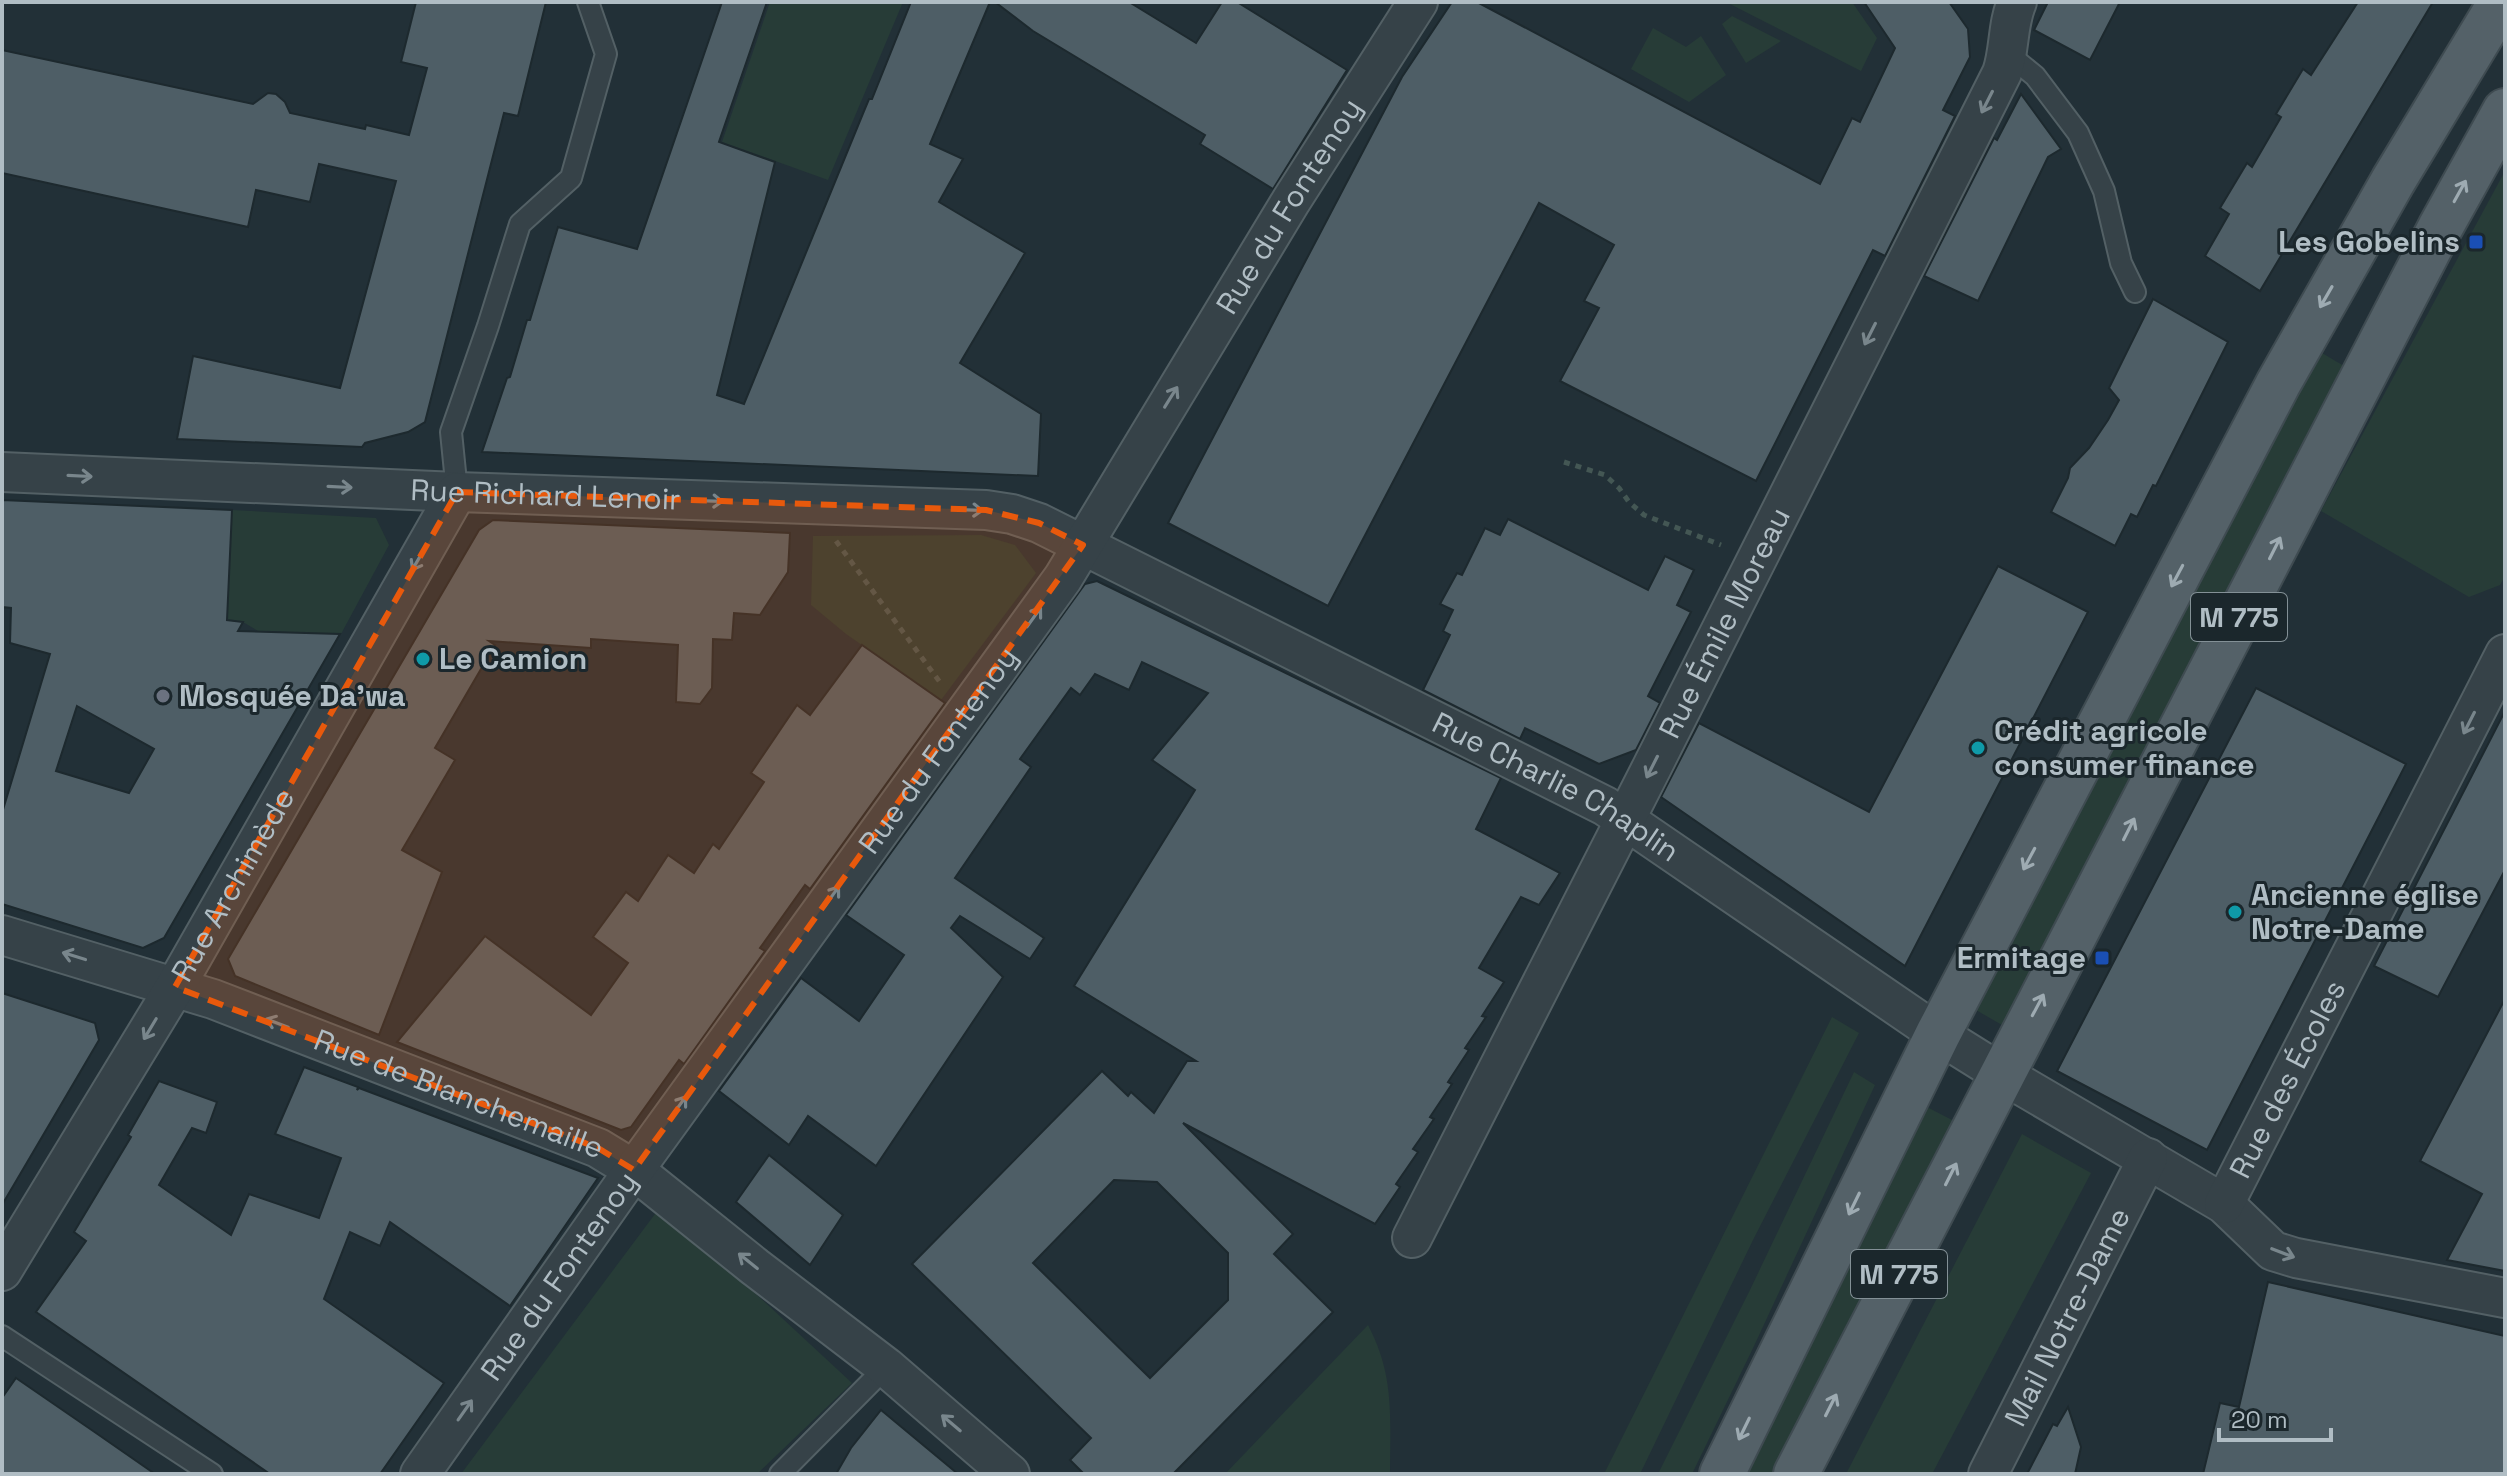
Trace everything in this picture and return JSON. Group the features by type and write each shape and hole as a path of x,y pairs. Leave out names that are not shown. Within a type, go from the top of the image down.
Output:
{"main road":[{"name":"M 775","path":"1722,1474 1938,1034 2296,350 2501,2"},
{"name":"M 775","path":"1796,1474 2440,228 2505,111"}],"street":[{"name":"Rue du Fontenoy","path":"420,1474 634,1170 1063,578 1291,201 1418,2"},
{"name":"Rue Émile Moreau","path":"1412,1238 2002,73 2017,2"},
{"name":"Rue Richard Lenoir","path":"2,472 999,512 1039,523 1083,545"},
{"name":"Rue Archimède","path":"2,1271 175,987 457,492"},
{"name":"Rue Charlie Chaplin","path":"1083,545 1605,806 1938,1034 2224,1204 2264,1244 2282,1254 2505,1298"},
{"name":"Rue des Écoles","path":"2224,1204 2505,654"},
{"name":"Rue de Blanchemaille","path":"2,935 241,1010 598,1148 634,1170 886,1367 1010,1474"},
{"name":"Mail Notre-Dame","path":"1988,1474 2148,1158"}],"lane":[{"path":"457,492 451,432 520,224 571,178 606,54 588,2"},
{"path":"2008,54 2035,76 2078,133 2104,191 2121,263 2135,292"},
{"path":"2,1336 212,1474"},
{"path":"780,1474 886,1367"}],"path":[{"path":"1564,462 1605,475 1644,515 1722,545"},
{"path":"818,505 836,541 854,566 945,689 968,709"}],"highlighted area":[{"path":"457,492 986,510 1039,523 1083,545 634,1170 598,1148 175,987"}],"green space":[{"path":"770,2 903,2 828,180 722,142"},
{"path":"1726,2 1852,2 1877,38 1861,71"},
{"path":"1732,16 1781,41 1746,63 1722,24"},
{"path":"1653,28 1686,47 1701,36 1726,75 1689,102 1631,69"},
{"path":"2505,171 2505,576 2500,585 2469,597 2321,511"},
{"path":"2317,350 2344,366 2149,747 2002,1025 1969,1006"},
{"path":"232,510 376,518 389,545 341,634 258,631 243,622 227,620"},
{"path":"981,535 1015,545 1036,573 941,700 846,634 811,605 813,536"},
{"path":"1832,1017 1859,1033 1753,1240 1640,1474 1604,1474"},
{"path":"1854,1072 1875,1085 1692,1474 1658,1474 1749,1292"},
{"path":"1921,1104 1956,1122 1774,1474 1739,1474"},
{"path":"2022,1134 2091,1173 1932,1474 1846,1474"},
{"path":"661,1206 852,1383 757,1474 461,1474"},
{"path":"1368,1325 1387,1380 1390,1474 1225,1474"}],"building":[{"path":"416,2 546,2 518,116 504,113 425,422 408,432 365,443 362,447 177,439 193,356 340,388 396,181 319,164 310,202 256,190 248,227 2,173 2,50 253,104 268,93 276,94 285,102 290,113 409,135 427,68 401,62"},
{"path":"722,2 767,2 719,142 775,162 717,395 744,404 911,2 990,2 930,144 963,159 939,202 1025,253 960,363 1041,414 1038,476 482,452 527,320 530,320 558,227 637,249"},
{"path":"995,2 1129,2 1196,43 1222,2 1237,2 1347,70 1273,189 1200,144 1205,135 1033,31"},
{"path":"1452,2 1477,2 1820,184 1852,118 1860,122 1895,48 1864,2 1949,2 1968,29 1970,57 1943,110 1955,116 1885,256 1873,250 1756,481 1560,381 1599,308 1584,301 1614,245 1539,203 1328,606 1168,523 1402,77"},
{"path":"2048,2 2120,2 2090,60 2034,30"},
{"path":"2358,2 2433,2 2260,291 2205,256 2229,214 2220,208 2247,163 2252,167 2281,117 2276,114 2303,69 2311,75"},
{"path":"2021,94 2061,149 2048,157 1978,301 1924,276 1994,138 1997,140"},
{"path":"2153,299 2228,342 2156,486 2153,485 2137,517 2131,514 2115,546 2051,512 2070,468 2089,448 2119,400 2109,388"},
{"path":"2,500 232,510 227,620 243,622 238,631 340,634 164,938 143,948 2,904 2,813 50,654 10,643 11,608 2,607","holes":["77,706 154,749 129,793 56,771"]},
{"path":"1508,519 1648,590 1665,556 1694,570 1677,605 1691,612 1648,696 1660,703 1636,750 1599,764 1525,728 1520,739 1423,690 1450,635 1443,631 1453,610 1440,604 1457,573 1462,575 1485,528 1500,535"},
{"path":"493,520 790,533 788,572 760,615 734,613 732,640 713,639 712,688 700,704 676,702 678,645 591,639 591,648 489,641 495,645 435,748 455,760 402,850 442,872 379,1035 235,976 228,959 479,530"},
{"name":"Crédit agricole consumer finance","path":"1998,566 2088,612 1905,966 1661,797 1699,723 1869,812"},
{"path":"1097,581 1501,778 1476,829 1560,873 1539,905 1521,897 1479,968 1504,982 1465,1048 1469,1050 1448,1082 1452,1084 1430,1117 1434,1119 1413,1149 1418,1152 1396,1184 1400,1187 1375,1224 1183,1123 1293,1234 1274,1254 1333,1312 1173,1474 1084,1474 1070,1460 1091,1438 912,1264 1102,1071 1128,1096 1131,1092 1154,1113 1187,1061 1196,1061 1074,986 1195,790 1152,760 1208,693 1142,662 1129,690 1095,674 1080,695 1071,688 1020,759 1031,767 955,878 1044,938 1030,959 960,916 951,928 1003,977 876,1166 808,1116 789,1145 719,1091 801,978 859,1021 904,955 846,915 1085,584","holes":["1114,1180 1157,1182 1228,1253 1228,1300 1150,1378 1033,1263"]},
{"path":"862,645 945,703 810,889 805,885 760,948 765,951 684,1064 679,1060 631,1127 621,1130 397,1042 485,936 591,1015 628,963 593,937 626,892 638,901 668,855 694,873 713,844 719,849 764,782 751,773 797,705 810,715"},
{"name":"Ancienne église Notre-Dame","path":"2256,688 2406,764 2207,1150 2057,1071"},
{"path":"2505,711 2505,870 2438,997 2374,966"},
{"path":"2,993 95,1023 99,1040 2,1205"},
{"path":"2505,999 2505,1271 2447,1260 2482,1194 2420,1161"},
{"path":"304,1067 358,1087 357,1090 359,1088 598,1178 510,1306 390,1222 380,1246 350,1232 324,1299 444,1383 380,1474 270,1474 36,1312 86,1241 74,1232 131,1137 128,1135 159,1081 217,1102 206,1133 192,1128 159,1185 231,1235 249,1194 319,1218 341,1158 275,1134"},
{"path":"769,1155 843,1215 810,1265 736,1202"},
{"path":"2268,1282 2505,1336 2505,1474 2203,1474 2220,1403 2239,1407"},
{"path":"16,1378 155,1474 2,1474 2,1398"},
{"path":"2068,1407 2081,1447 2075,1474 2027,1474 2053,1424 2057,1426"},
{"path":"881,1410 958,1474 836,1474 851,1448"}],"place":[{"name":"Les Gobelins","path":"2476,242"},
{"name":"Le Camion","path":"423,659"},
{"name":"Mosquée Da'wa","path":"163,696"},
{"name":"Crédit agricole consumer finance","path":"1978,748"},
{"name":"Ancienne église Notre-Dame","path":"2235,912"},
{"name":"Ermitage","path":"2102,958"}]}
